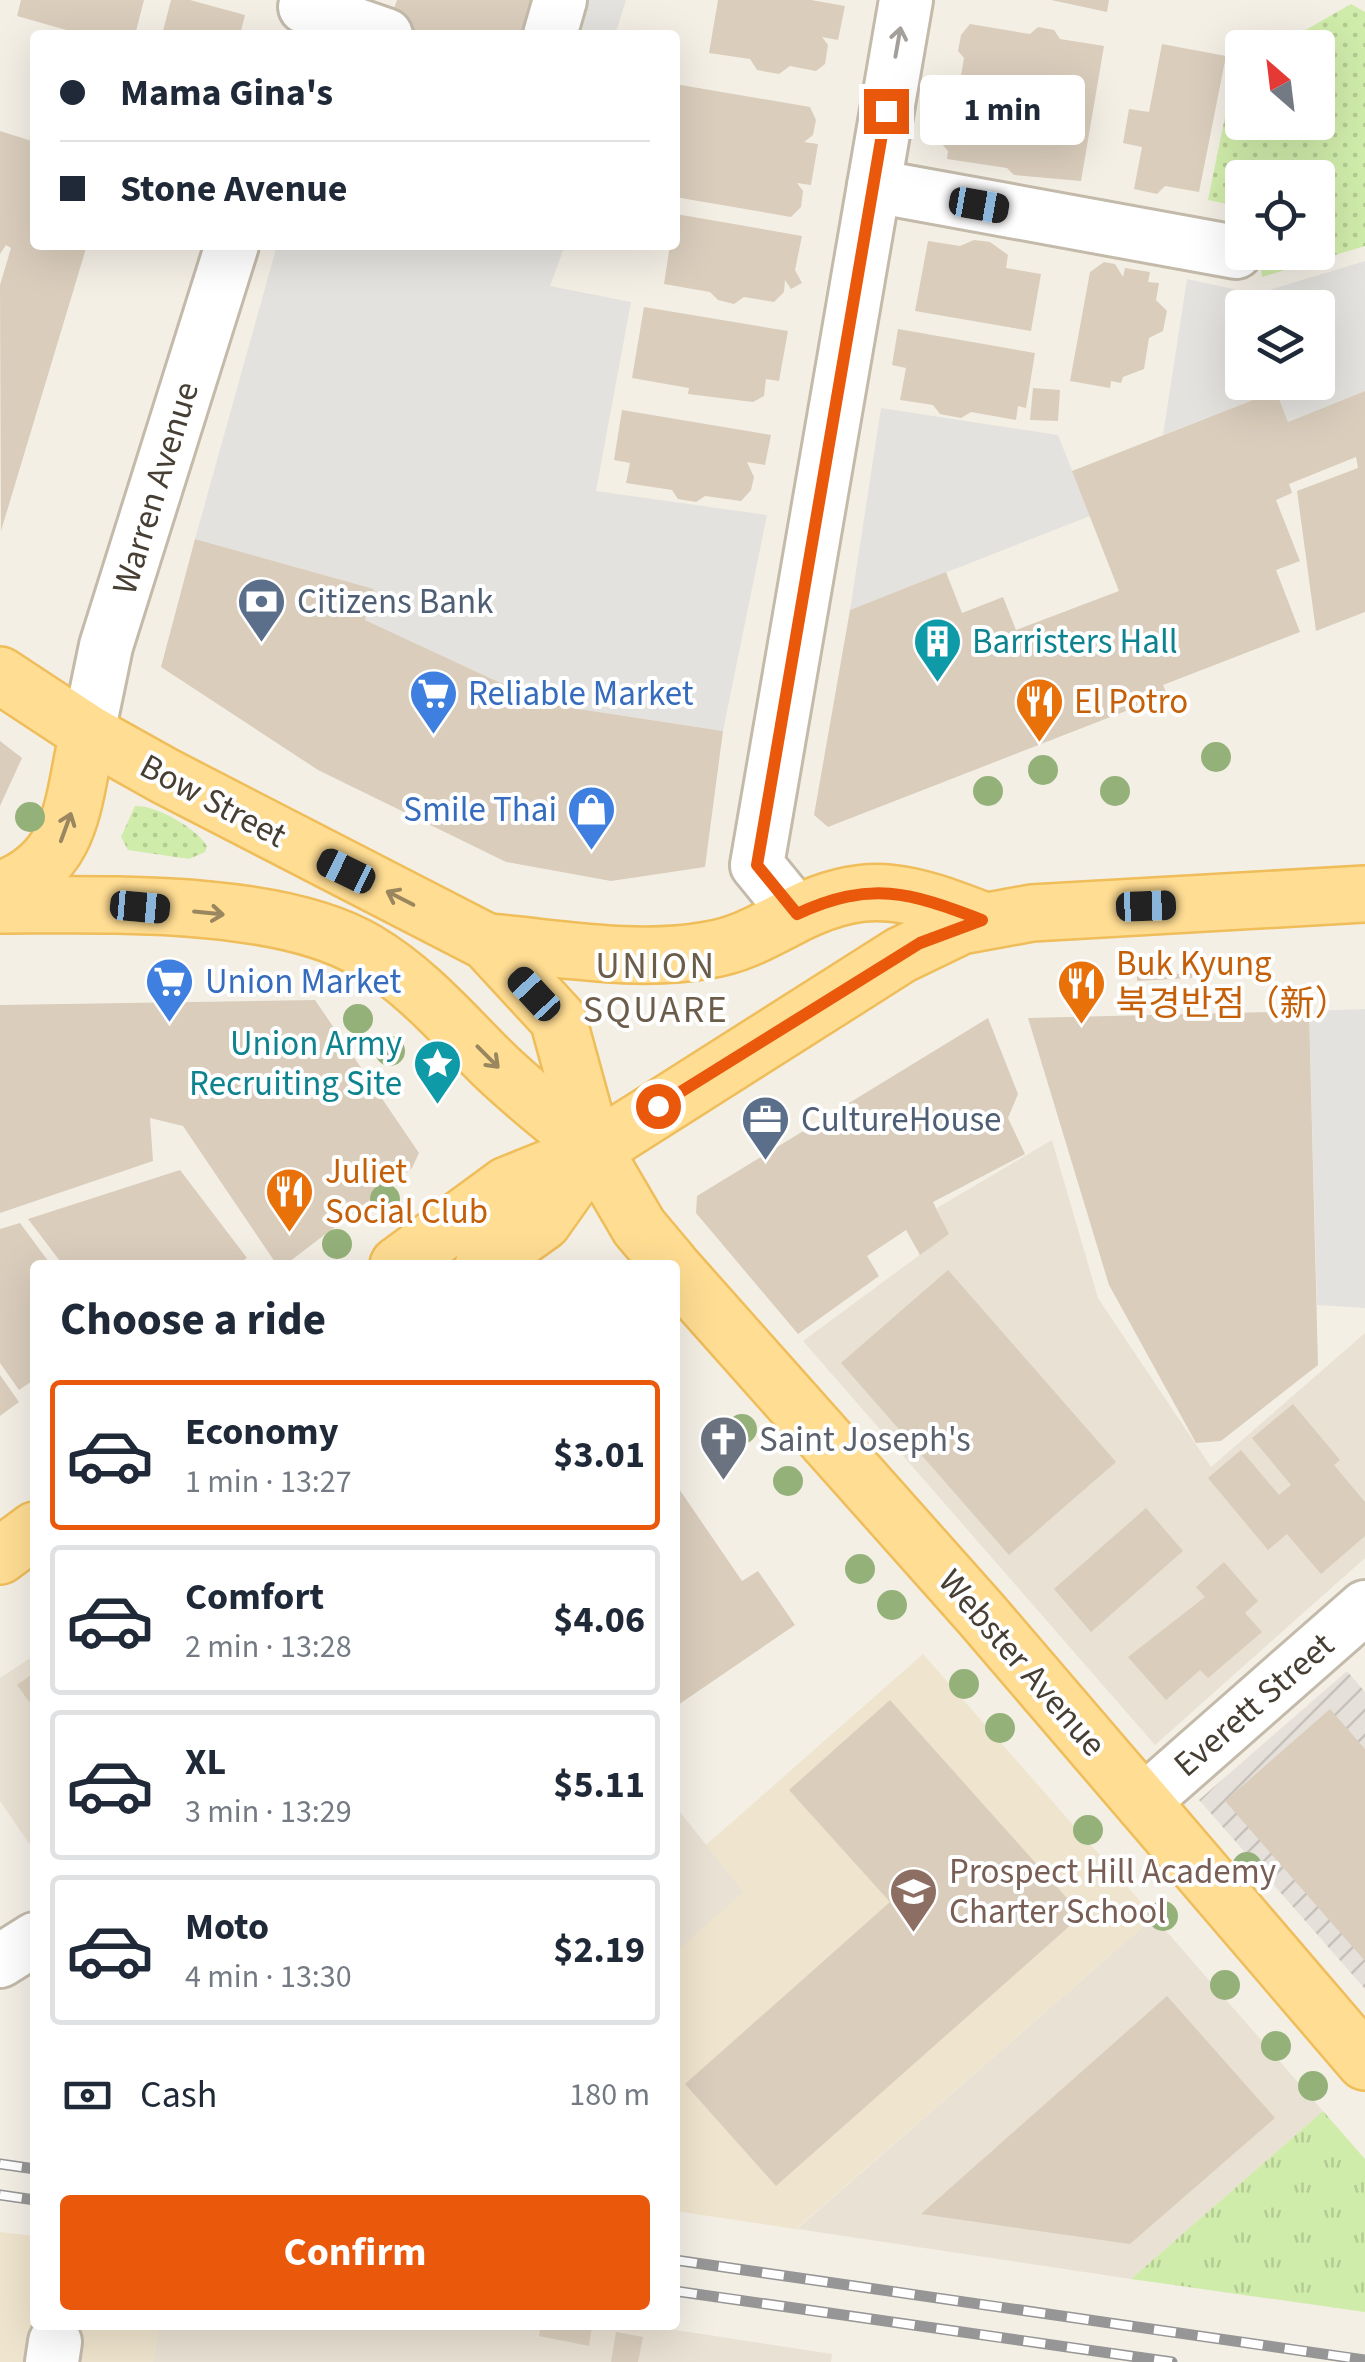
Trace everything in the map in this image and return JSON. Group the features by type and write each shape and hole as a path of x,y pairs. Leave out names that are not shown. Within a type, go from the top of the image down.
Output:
{"main road":[{"name":"Bow Street","path":"0,674 88,733 487,942 558,1019 594,1150"},
{"path":"0,890 40,870 57,849 70,819 88,733"},
{"path":"487,942 655,955 687,953 740,942 848,894 894,891 915,894 982,920"},
{"path":"405,1260 507,1185 594,1150 901,955 982,920 1365,894"},
{"path":"0,906 112,904 195,911 336,936 417,987 491,1062 594,1150"},
{"path":"490,1260 542,1222 594,1150"},
{"name":"Webster Avenue","path":"594,1150 639,1227 667,1260"},
{"name":"Webster Avenue","path":"680,1275 1143,1802 1365,2062"},
{"path":"0,1556 30,1534"}],"street":[{"path":"551,30 560,0"},
{"path":"797,914 757,865 906,0"},
{"path":"303,14 366,30"},
{"path":"874,186 1225,250"},
{"name":"Warren Avenue","path":"88,733 106,646 230,250"},
{"name":"Everett Street","path":"1143,1802 1365,1608"},
{"path":"0,1961 30,1942"}],"shaded area":[{"path":"546,0 626,0 617,30 537,30"},
{"path":"276,250 563,250 550,286 631,302 596,491 767,515 723,731 546,704 365,620 374,589 195,539"},
{"path":"1365,261 1365,391 1288,422 1279,400 1335,400 1335,290 1269,290"},
{"path":"1187,279 1238,290 1225,290 1225,400 1253,400 1163,435"},
{"path":"881,408 1058,435 1090,516 850,610"},
{"path":"1365,1009 1365,1308 1317,1305 1309,1011"},
{"path":"1052,1140 1098,1298 1211,1467 1365,1333 1365,1558 1155,1745 803,1341 948,1234 937,1208"},
{"name":"Prospect Hill Academy Charter School","path":"923,1654 1154,1917 796,2229 680,2212 680,1949 743,1892 706,1845"},
{"path":"30,1658 30,1845 0,1801 0,1678"},
{"path":"1347,1671 1365,1692 1365,1989 1199,1800"},
{"path":"680,1812 744,1892 680,1949"},
{"path":"1154,1917 1323,2111 1131,2279 797,2229"},
{"path":"0,2232 30,2235 30,2330 158,2330 153,2362 0,2362"},
{"path":"158,2330 676,2330 832,2354 831,2362 153,2362"}],"green space":[{"path":"1351,4 1365,12 1365,246 1335,255 1335,160 1225,160 1225,204 1208,200 1225,116 1225,140 1335,140 1335,30 1306,30"},
{"path":"1261,270 1285,270 1262,277"},
{"path":"135,806 154,809 185,825 202,839 207,846 205,852 189,859 128,850 121,837"},
{"path":"1323,2111 1365,2159 1365,2312 1131,2279"}],"building":[{"path":"21,0 144,0 136,30 66,30 17,16"},
{"path":"171,0 190,0 245,15 241,30 163,30"},
{"path":"397,0 540,0 531,30 387,30"},
{"path":"718,0 811,0 845,6 838,40 822,37 828,45 825,64 816,71 790,66 779,74 757,70 750,59 709,53"},
{"path":"1051,0 1109,0 1107,12"},
{"path":"970,24 1030,34 1038,27 1054,30 1060,39 1104,46 1081,181 1014,175 1007,168 947,159 948,151 942,144 945,125 953,121 964,58 958,51 961,35"},
{"path":"1162,44 1225,56 1199,192 1165,186 1157,194 1134,189 1142,147 1123,143 1129,109 1149,112"},
{"path":"680,85 810,107 816,120 813,135 804,142 818,144 811,185 797,183 803,191 801,207 791,217 680,198"},
{"path":"0,131 30,140 30,250 85,250 1,531 0,285 11,248 6,245 0,254"},
{"path":"680,215 802,236 795,270 802,283 791,289 785,280 784,292 774,302 744,297 734,304 718,300 710,292 664,284 669,250 680,250"},
{"path":"974,240 990,242 1008,255 1006,268 1041,274 1031,331 915,311 928,241 960,246"},
{"path":"1104,262 1115,264 1123,277 1125,268 1150,272 1148,282 1159,283 1156,300 1167,311 1163,331 1149,338 1144,369 1123,377 1121,383 1111,381 1110,388 1070,381 1090,272"},
{"path":"644,307 788,331 779,381 766,379 764,396 753,402 688,394 689,388 632,378"},
{"path":"898,329 1035,353 1026,408 1018,406 1016,420 971,412 961,418 940,414 933,405 900,400 906,368 892,365"},
{"path":"1033,388 1060,390 1058,421 1030,420"},
{"path":"1365,391 1365,612 1316,631 1297,491 1358,468 1356,457 1289,484 1292,493 1276,500 1300,561 1276,570 1300,632 1163,685 1167,695 828,827 814,815 850,610 946,572 962,613 1003,597 1016,630 1119,591 1072,471 1253,400 1279,400 1288,422"},
{"path":"622,410 771,435 765,465 747,462 754,477 751,490 741,501 705,496 696,502 678,499 672,490 626,483 630,463 614,460"},
{"path":"195,539 374,589 365,620 546,704 723,731 705,867 611,881 506,862 318,770 161,667"},
{"path":"0,741 22,758 0,806"},
{"path":"1192,973 1192,978 1137,981 1137,976"},
{"path":"315,1000 419,1153 412,1168 292,1260 274,1260 183,1126 150,1118 153,1161 0,1213 0,1005"},
{"path":"1309,1011 1318,1365 1221,1441 1196,1443 1109,1285 1028,1018"},
{"path":"988,1018 1018,1094 1008,1118 1025,1154 933,1202 949,1234 920,1255 906,1230 867,1256 879,1276 798,1334 696,1213 697,1196"},
{"path":"180,1170 247,1258 59,1260 28,1219"},
{"path":"20,1223 47,1260 30,1260 30,1382 19,1390 0,1363 0,1229"},
{"path":"948,1270 1116,1462 1009,1555 841,1363"},
{"path":"0,1375 19,1402 0,1416"},
{"path":"1293,1404 1340,1460 1334,1465 1365,1502 1365,1536 1321,1574 1287,1534 1268,1550 1208,1478 1241,1450 1279,1495 1291,1485 1252,1438"},
{"path":"680,1490 742,1581 758,1571 795,1625 680,1704"},
{"path":"1146,1508 1183,1551 1091,1632 1054,1589"},
{"path":"1224,1562 1258,1601 1245,1613 1262,1632 1208,1678 1200,1670 1166,1700 1128,1657 1205,1597 1196,1587"},
{"path":"30,1676 30,1703 17,1685"},
{"path":"890,1700 1082,1915 776,2186 685,2084 890,1902 789,1790"},
{"path":"1330,1709 1365,1749 1365,1961 1225,1801"},
{"path":"1167,1996 1275,2118 1130,2244 921,2214"},
{"path":"540,2330 591,2330 589,2346 539,2336"},
{"path":"616,2332 643,2337 638,2362 611,2362"}],"railway":[{"path":"0,2164 30,2168"},
{"path":"0,2195 30,2199"},
{"path":"680,2261 1365,2360"},
{"path":"680,2292 1172,2362"}],"place":[{"name":"Citizens Bank","path":"262,644"},
{"name":"Barristers Hall","path":"937,684"},
{"name":"Reliable Market","path":"433,736"},
{"name":"El Potro","path":"1039,744"},
{"name":"Smile Thai","path":"592,852"},
{"name":"Union Market","path":"170,1024"},
{"name":"Buk Kyung 북경반점（新）","path":"1081,1026"},
{"name":"Union Army Recruiting Site","path":"437,1106"},
{"name":"CultureHouse","path":"766,1162"},
{"name":"Juliet Social Club","path":"290,1234"},
{"name":"Saint Joseph's","path":"724,1482"},
{"name":"Prospect Hill Academy Charter School","path":"914,1934"}],"district":[{"name":"UNION SQUARE","path":"656,988"}],"route":[{"path":"658,1106 920,943 982,920 915,894 894,891 848,894 797,914 757,865 886,111"}]}
